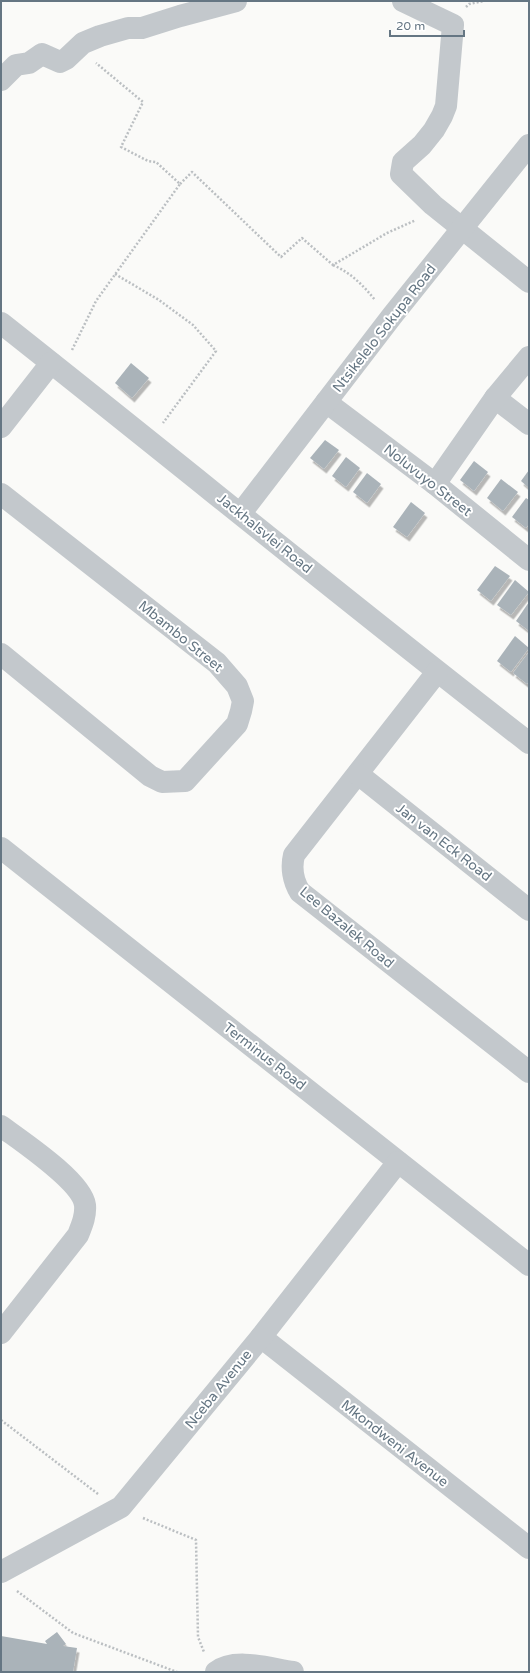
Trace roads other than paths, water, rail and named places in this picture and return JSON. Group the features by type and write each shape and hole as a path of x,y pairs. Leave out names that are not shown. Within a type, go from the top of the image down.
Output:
{"street":[{"path":"1,80 16,66 29,63 42,54 60,62 66,59 83,43 121,30 142,28 236,1"},
{"path":"402,1 453,25 446,106 434,130 422,145 403,162 401,174 433,205 529,282"},
{"name":"Ntsikelelo Sokupa Road","path":"241,513 392,316 463,230 529,145"},
{"name":"Jackhalsvlei Road","path":"1,323 241,513 437,672 529,743"},
{"path":"435,484 495,398 529,357"},
{"path":"1,427 51,363"},
{"path":"495,398 529,424"},
{"name":"Noluvuyo Street","path":"326,402 435,484 529,560"},
{"name":"Mbambo Street","path":"1,494 217,663 237,686 243,701 241,711 237,724 185,781 162,782 150,776 1,654"},
{"name":"Lee Bazalek Road","path":"437,672 294,855 293,870 300,892 529,1072"},
{"name":"Jan van Eck Road","path":"358,774 529,910"},
{"name":"Terminus Road","path":"1,848 529,1265"},
{"path":"1,1126 62,1173 78,1189 85,1204 84,1221 78,1235 1,1333"},
{"name":"Nceba Avenue","path":"7,1580 121,1507 261,1337 398,1162"},
{"name":"Mkondweni Avenue","path":"261,1337 529,1548"},
{"path":"211,1665 222,1668 234,1664 293,1672"}]}
